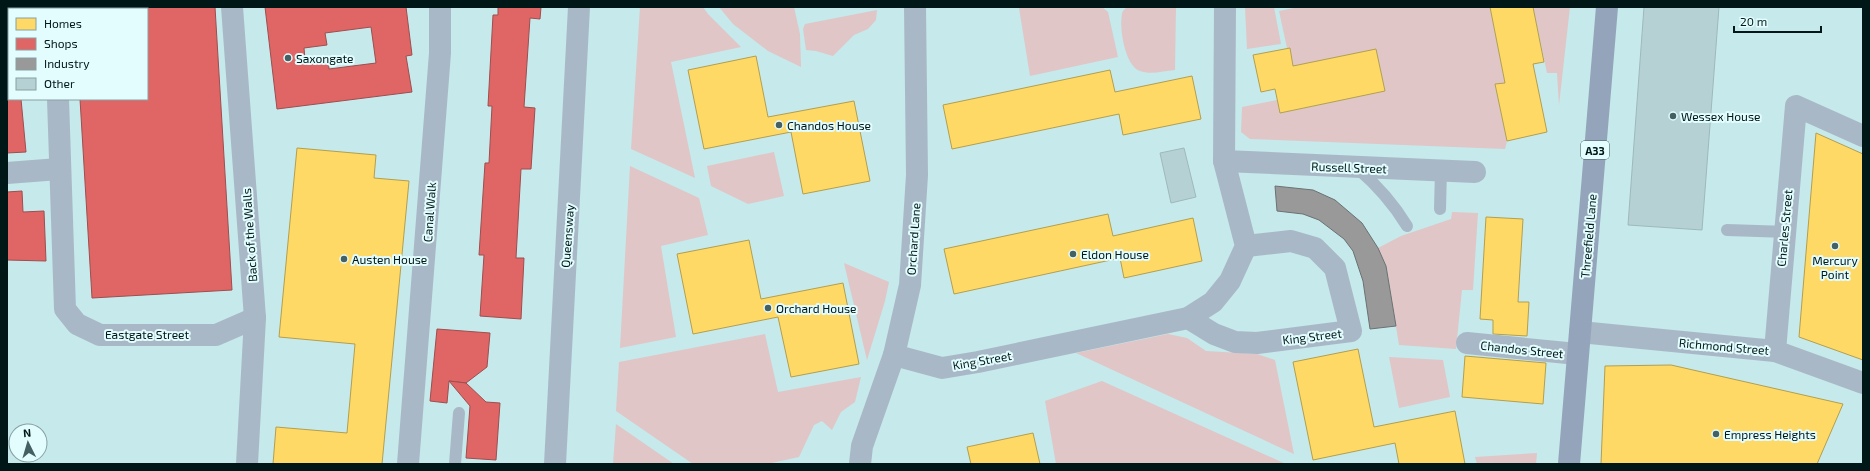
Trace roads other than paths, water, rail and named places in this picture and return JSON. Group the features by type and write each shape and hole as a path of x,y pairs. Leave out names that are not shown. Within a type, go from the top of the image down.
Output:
{"main road":[{"name":"Threefield Lane","path":"1569,464 1607,7"}],"street":[{"name":"Back of the Walls","path":"232,7 255,318 247,464"},
{"name":"Canal Walk","path":"408,464 440,53 440,7"},
{"name":"Queensway","path":"555,464 580,7"},
{"name":"Orchard Lane","path":"860,464 862,446 894,355 910,285 917,175 915,7"},
{"path":"1224,7 1224,161 1246,246"},
{"name":"Eastgate Street","path":"58,100 61,151 59,169 66,309 77,324 100,335 216,334 255,318"},
{"name":"Charles Street","path":"1775,350 1796,106 1863,136"},
{"name":"Russell Street","path":"1224,161 1475,172"},
{"path":"7,173 59,169"},
{"name":"King Street","path":"894,355 942,368 978,362 1188,318 1213,302 1230,280 1246,246 1291,242 1315,248 1335,268 1351,331 1258,343 1235,342 1214,334 1188,318"},
{"name":"Richmond Street","path":"1580,332 1775,350 1863,383"},
{"name":"Chandos Street","path":"1466,343 1577,354"}],"lane":[{"path":"1356,167 1377,186 1396,209 1406,226"},
{"path":"1440,209 1441,170"},
{"path":"1727,230 1784,232"},
{"path":"455,464 459,413"}],"place":[{"name":"Saxongate","path":"288,58"},
{"name":"Wessex House","path":"1673,116"},
{"name":"Chandos House","path":"779,125"},
{"name":"Mercury Point","path":"1835,246"},
{"name":"Eldon House","path":"1073,254"},
{"name":"Austen House","path":"344,259"},
{"name":"Orchard House","path":"768,308"},
{"name":"Empress Heights","path":"1716,434"}]}
